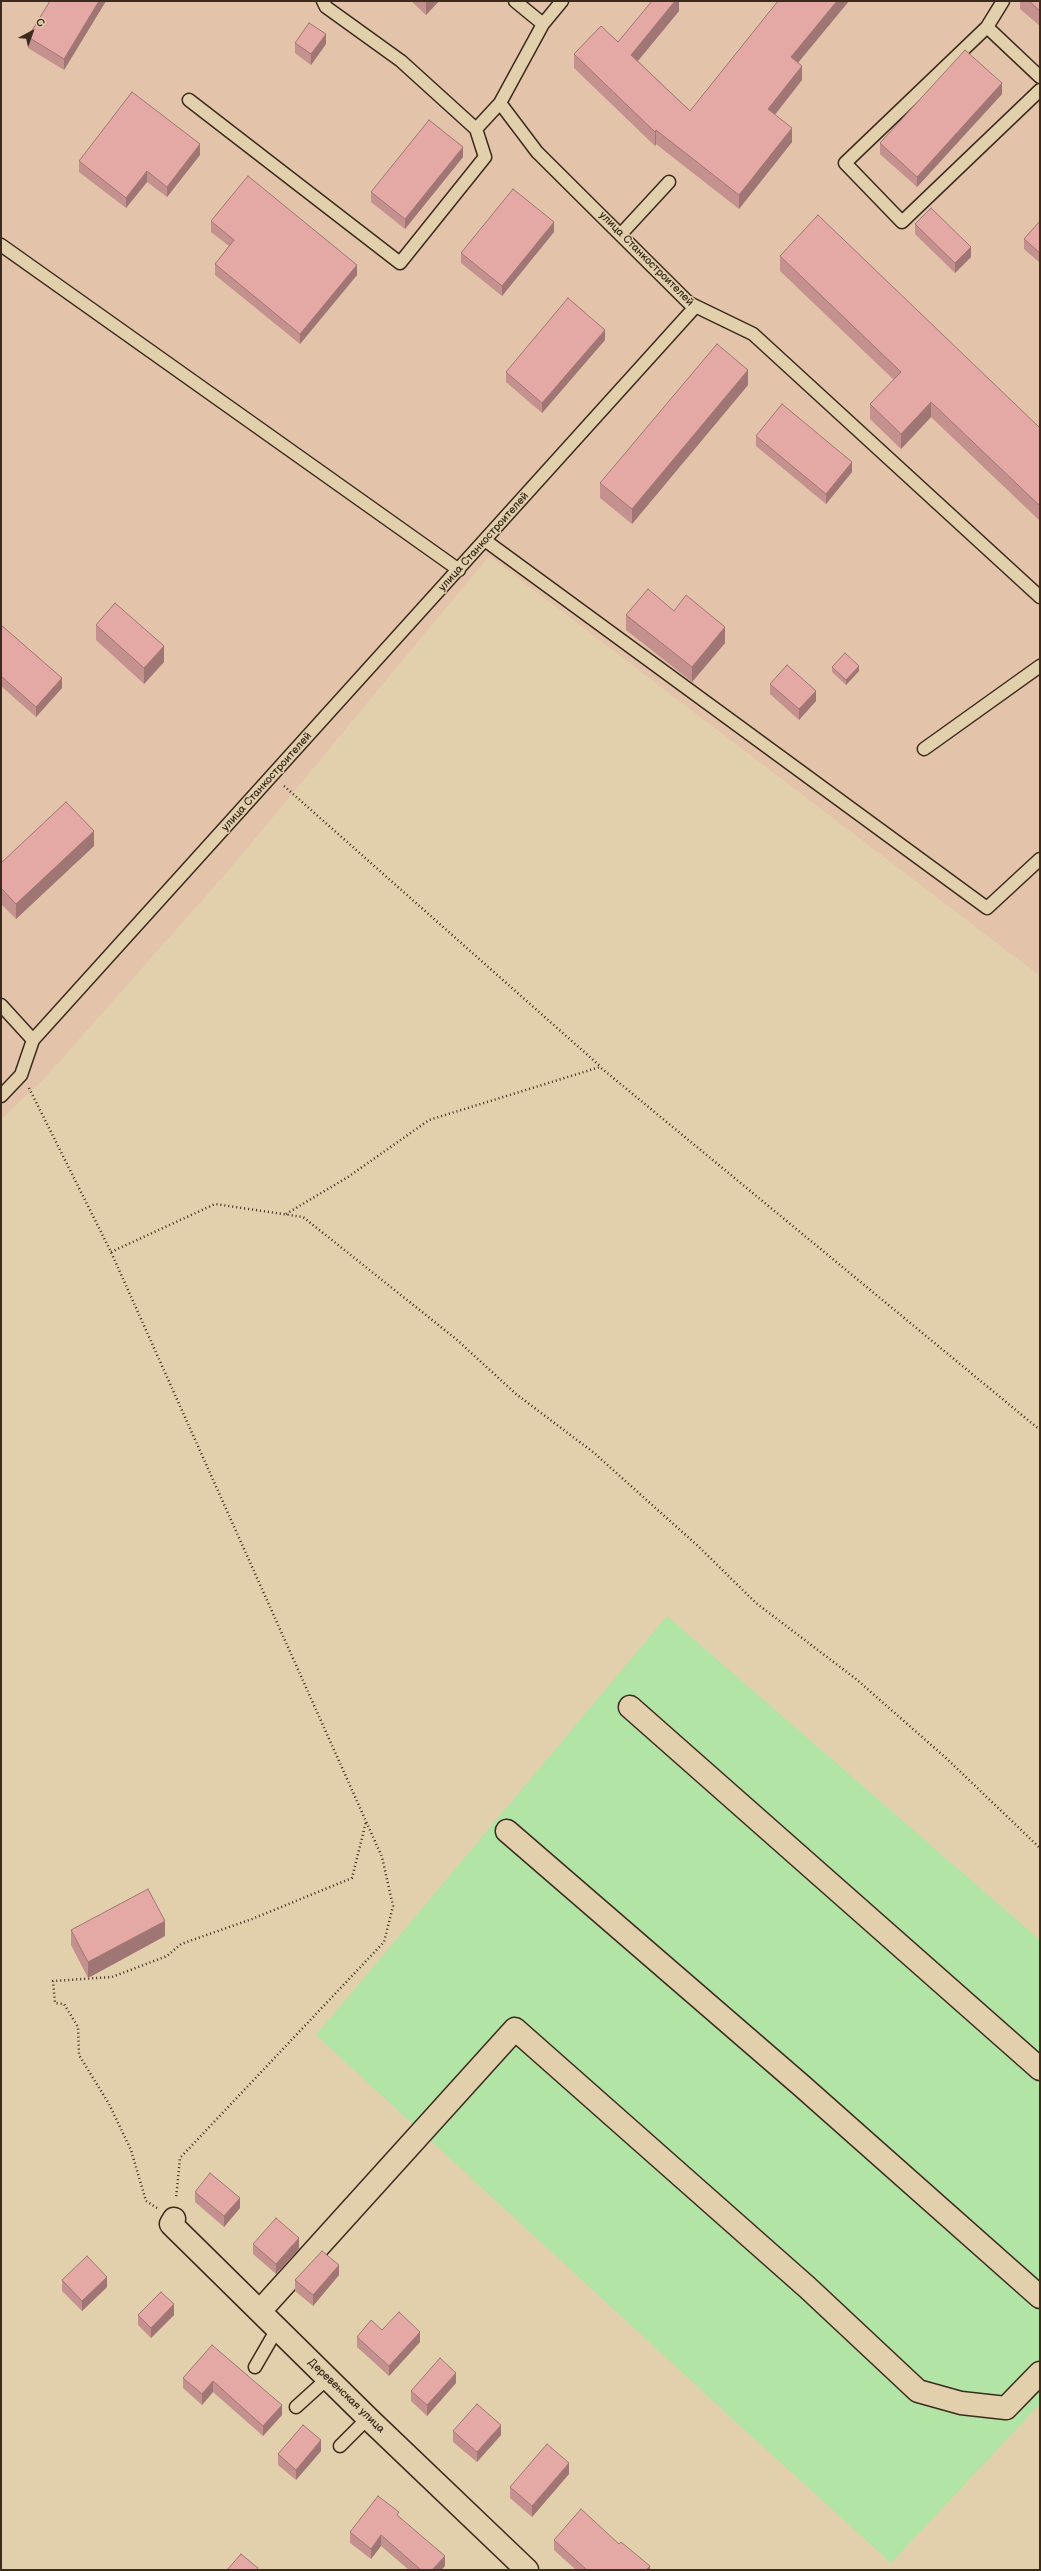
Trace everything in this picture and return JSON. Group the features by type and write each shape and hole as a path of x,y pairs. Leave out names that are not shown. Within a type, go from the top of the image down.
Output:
{"street":[{"path":"630,1707 1040,2069"},
{"path":"507,1831 802,2086 1040,2297"},
{"path":"260,2312 515,2029 802,2282 918,2391 961,2403 1006,2408 1040,2374"},
{"name":"Деревенская улица","path":"174,2219 171,2224 370,2420 527,2570"}],"lane":[{"path":"189,100 400,262 484,157 476,129 401,61 326,7 323,1"},
{"path":"515,1 542,24"},
{"path":"476,129 500,103 542,24 562,1"},
{"path":"1002,1 987,27 845,163 902,222 1040,90"},
{"path":"987,27 1040,77"},
{"name":"улица Станкостроителей","path":"33,1040 486,541 695,306 688,302 537,152 500,103"},
{"path":"621,234 669,182"},
{"path":"1,245 459,570"},
{"path":"688,302 753,334 1040,597"},
{"path":"486,541 987,908 1040,859"},
{"path":"924,749 1040,666"},
{"path":"1,1006 33,1040 21,1075 1,1096"},
{"path":"255,2367 277,2328"},
{"path":"296,2407 328,2378"},
{"path":"340,2446 362,2424 370,2420"}],"path":[{"path":"273,776 600,1067 1040,1430"},
{"path":"285,1214 348,1177 429,1120 600,1067"},
{"path":"29,1080 28,1087 111,1252 382,1857 393,1906 384,1942 180,2158 174,2219 146,2201 131,2150 109,2104 80,2055 78,2027 64,2004 55,2003 53,1981 112,1977 167,1956 181,1944 252,1919 352,1878 366,1822"},
{"path":"111,1252 215,1204 303,1217 456,1339 516,1394 593,1452 698,1546 756,1603 856,1679 946,1758 1040,1848"}],"shaded area":[{"path":"1,1 1040,1 1040,976 489,556 229,870 44,1079 1,1119"}],"green space":[{"path":"667,1616 1040,1940 1040,2404 891,2563 316,2035"}],"building":[{"path":"50,1 99,1 64,59 28,37"},
{"path":"652,1 675,1 631,55 690,111 778,1 837,1 791,57 802,66 768,109 792,128 739,195 656,130 655,132 574,54 601,26 618,42"},
{"path":"1029,1 1040,1 1040,11"},
{"path":"309,23 326,34 311,54 295,43"},
{"path":"965,50 1002,83 917,177 880,143"},
{"path":"132,92 200,144 167,187 147,171 126,198 79,161"},
{"path":"429,120 463,147 405,219 371,192"},
{"path":"248,176 357,265 300,334 215,264 234,240 211,221"},
{"path":"513,189 554,222 502,286 461,253"},
{"path":"931,208 971,247 955,263 915,224"},
{"path":"818,215 1040,428 1040,506 931,402 901,434 870,404 901,372 780,256"},
{"path":"1040,221 1040,253 1024,239"},
{"path":"568,298 605,330 542,403 506,372"},
{"path":"717,344 748,370 632,509 600,483"},
{"path":"782,404 852,462 826,494 756,436"},
{"path":"648,589 674,611 686,595 725,627 692,667 626,615"},
{"path":"115,603 164,646 144,668 96,625"},
{"path":"1,625 62,678 36,707 1,676"},
{"path":"845,653 859,666 846,680 832,667"},
{"path":"787,665 816,691 799,709 770,684"},
{"path":"66,802 94,831 16,904 1,888 1,863"},
{"path":"148,1889 165,1921 88,1962 71,1930"},
{"path":"210,2173 240,2198 224,2216 195,2192"},
{"path":"276,2218 299,2238 276,2264 253,2244"},
{"path":"322,2251 339,2265 313,2295 295,2280"},
{"path":"87,2256 107,2277 82,2301 62,2280"},
{"path":"161,2292 174,2304 151,2328 138,2315"},
{"path":"399,2312 420,2332 389,2366 357,2337 371,2320 382,2330"},
{"path":"212,2345 282,2405 263,2426 213,2381 202,2394 183,2378"},
{"path":"440,2358 456,2373 427,2405 411,2391"},
{"path":"477,2404 501,2425 477,2452 453,2431"},
{"path":"303,2425 321,2440 296,2470 278,2454"},
{"path":"547,2444 569,2463 532,2506 510,2487"},
{"path":"378,2496 399,2512 397,2515 445,2556 432,2570 421,2570 381,2535 371,2549 350,2532"},
{"path":"581,2509 619,2544 621,2542 650,2566 646,2570 587,2570 554,2540"},
{"path":"241,2554 258,2568 256,2570 227,2570"}]}
